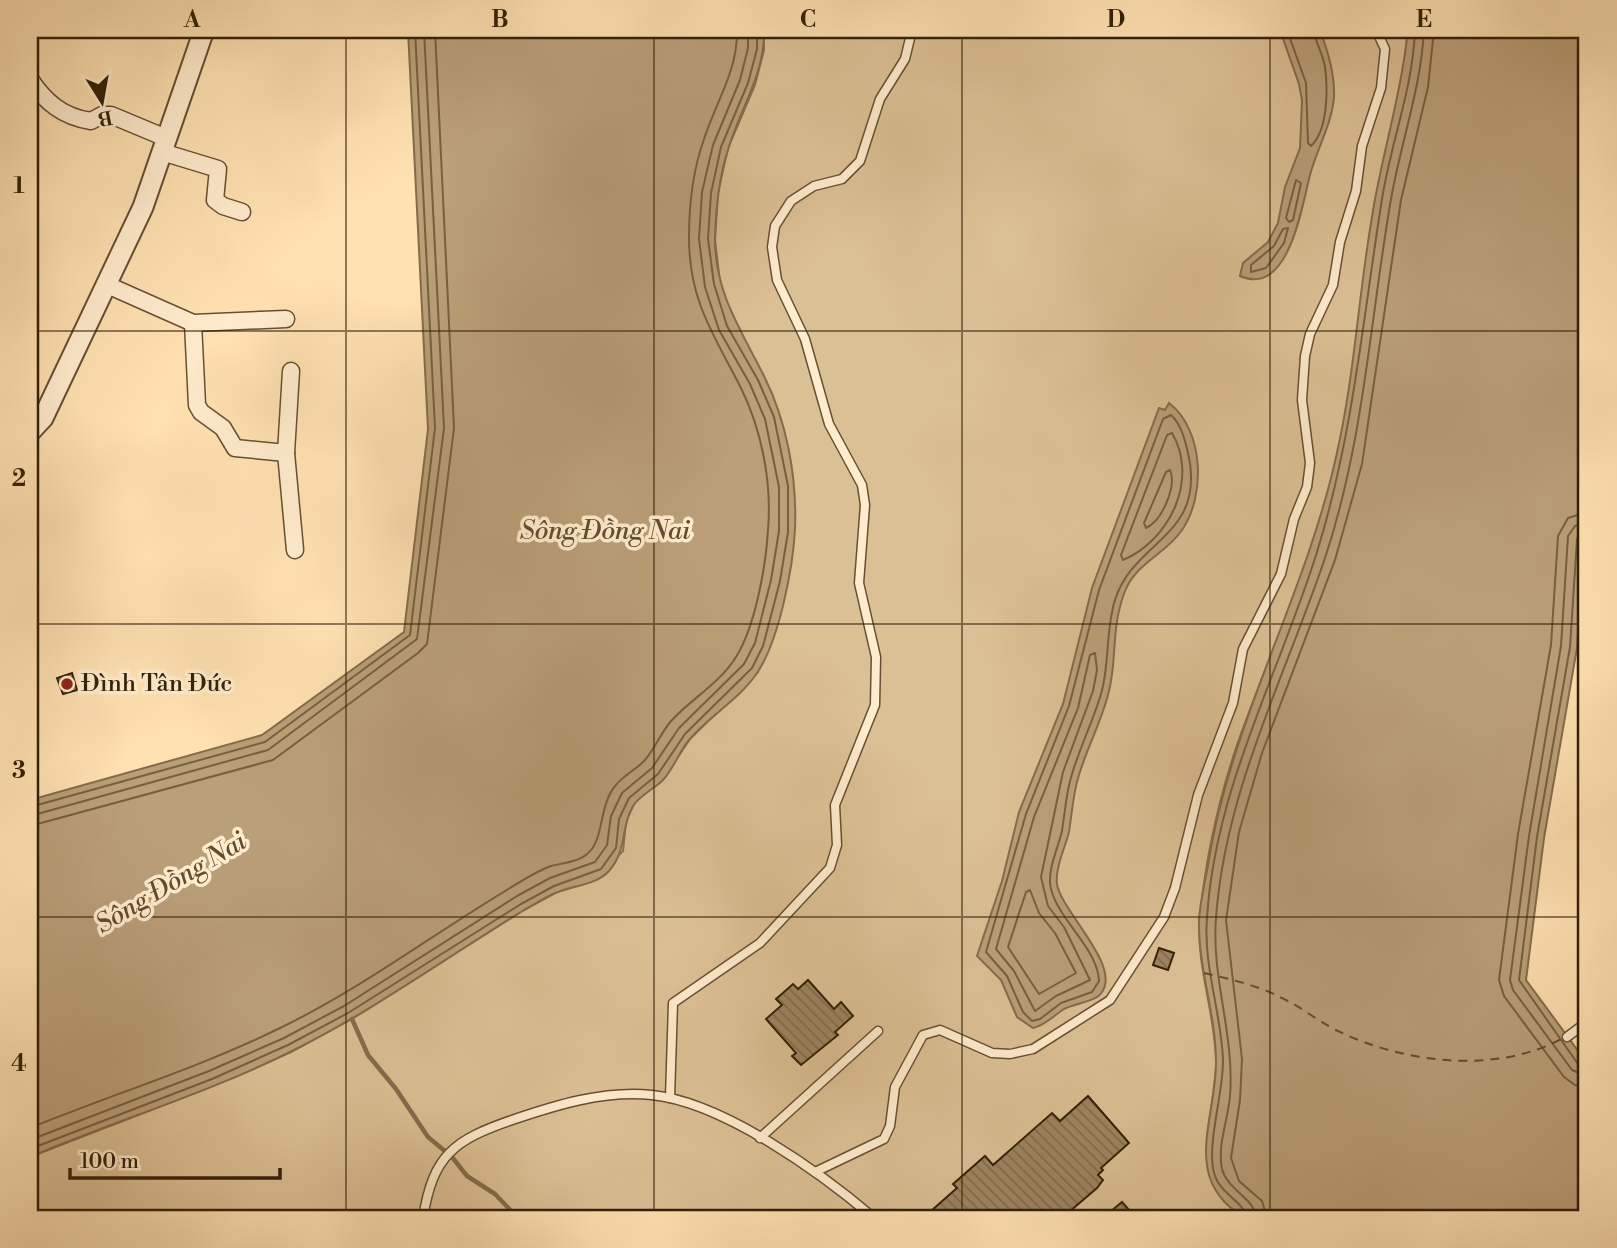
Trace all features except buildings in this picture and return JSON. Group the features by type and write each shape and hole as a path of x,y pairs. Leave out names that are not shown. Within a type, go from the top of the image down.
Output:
{"street":[{"path":"30,432 43,418 143,207 204,30"},
{"path":"30,79 43,97 64,113 91,121 102,115 111,115 164,145 218,169 215,200 223,206 242,212"},
{"path":"105,284 193,323 286,319"},
{"path":"193,323 195,392 201,412 223,428 235,448 286,453"},
{"path":"291,371 286,453 295,550"}],"lane":[{"path":"670,1098 673,1003 760,943 830,868 836,845 835,805 876,705 876,657 859,583 865,505 862,485 829,424 805,339 778,280 772,247 775,226 791,201 814,186 842,178 856,167 868,142 880,99 905,59 912,30"},
{"path":"815,1172 884,1139 890,1126 892,1097 899,1076 923,1035 940,1030 974,1048 998,1054 1032,1049 1110,1000 1164,917 1175,888 1202,783 1233,703 1243,649 1281,574 1294,519 1307,487 1310,463 1303,400 1305,356 1310,334 1333,285 1340,242 1356,191 1362,146 1381,88 1385,48 1376,30"},
{"path":"1566,1037 1587,1022"},
{"path":"760,1138 878,1031"},
{"path":"424,1218 433,1176 441,1159 453,1148 488,1129 561,1104 629,1094 670,1098 760,1138 815,1172 874,1218"}],"shaded area":[{"path":"764,30 1408,30 1402,83 1371,270 1337,456 1305,565 1231,763 1206,871 1199,934 1216,1063 1206,1148 1208,1168 1214,1186 1226,1203 1245,1218 30,1218 30,1157 215,1085 291,1052 352,1019 524,910 557,892 590,882 623,851 626,821 635,802 663,779 690,739 758,672 764,377 733,322 720,282 715,240 718,193 728,148 755,85 764,50"}],"water":[{"name":"Sông Đồng Nai","path":"408,30 764,30 756,77 722,171 715,236 716,256 724,292 779,412 792,470 794,545 784,604 772,642 750,683 697,731 663,780 633,806 626,822 619,855 604,876 541,900 382,1001 294,1050 229,1080 30,1157 30,800 262,735 404,632 428,429"},
{"path":"1280,30 1320,30 1330,63 1334,98 1290,245 1282,262 1270,274 1257,279 1240,276 1243,263 1268,242 1278,223 1285,187 1300,148 1302,100"},
{"path":"1408,30 1587,30 1587,484 1577,648 1544,838 1526,980 1587,1063 1587,1218 1245,1218 1225,1203 1213,1186 1207,1167 1206,1148 1216,1062 1199,938 1201,899 1219,812 1233,761 1306,560 1336,457 1348,392 1370,227"},
{"path":"1169,403 1181,415 1195,446 1198,482 1195,499 1182,530 1168,546 1136,573 1125,591 1117,619 1108,695 1077,782 1069,832 1057,871 1057,884 1061,895 1097,953 1106,981 1102,992 1095,998 1064,1009 1046,1023 1033,1028 1017,1017 1001,980 977,956 1002,881 1019,812 1063,704 1092,588 1159,408 1165,410"}],"waterway":[{"path":"352,1019 368,1055 396,1089 428,1137 452,1157 467,1176 495,1194 518,1218"}],"ferry route":[{"path":"1204,973 1271,993 1336,1030 1362,1041 1419,1057 1449,1060 1509,1057 1537,1050 1563,1038"}],"place":[{"name":"Đình Tân Đức","path":"67,684"}]}
